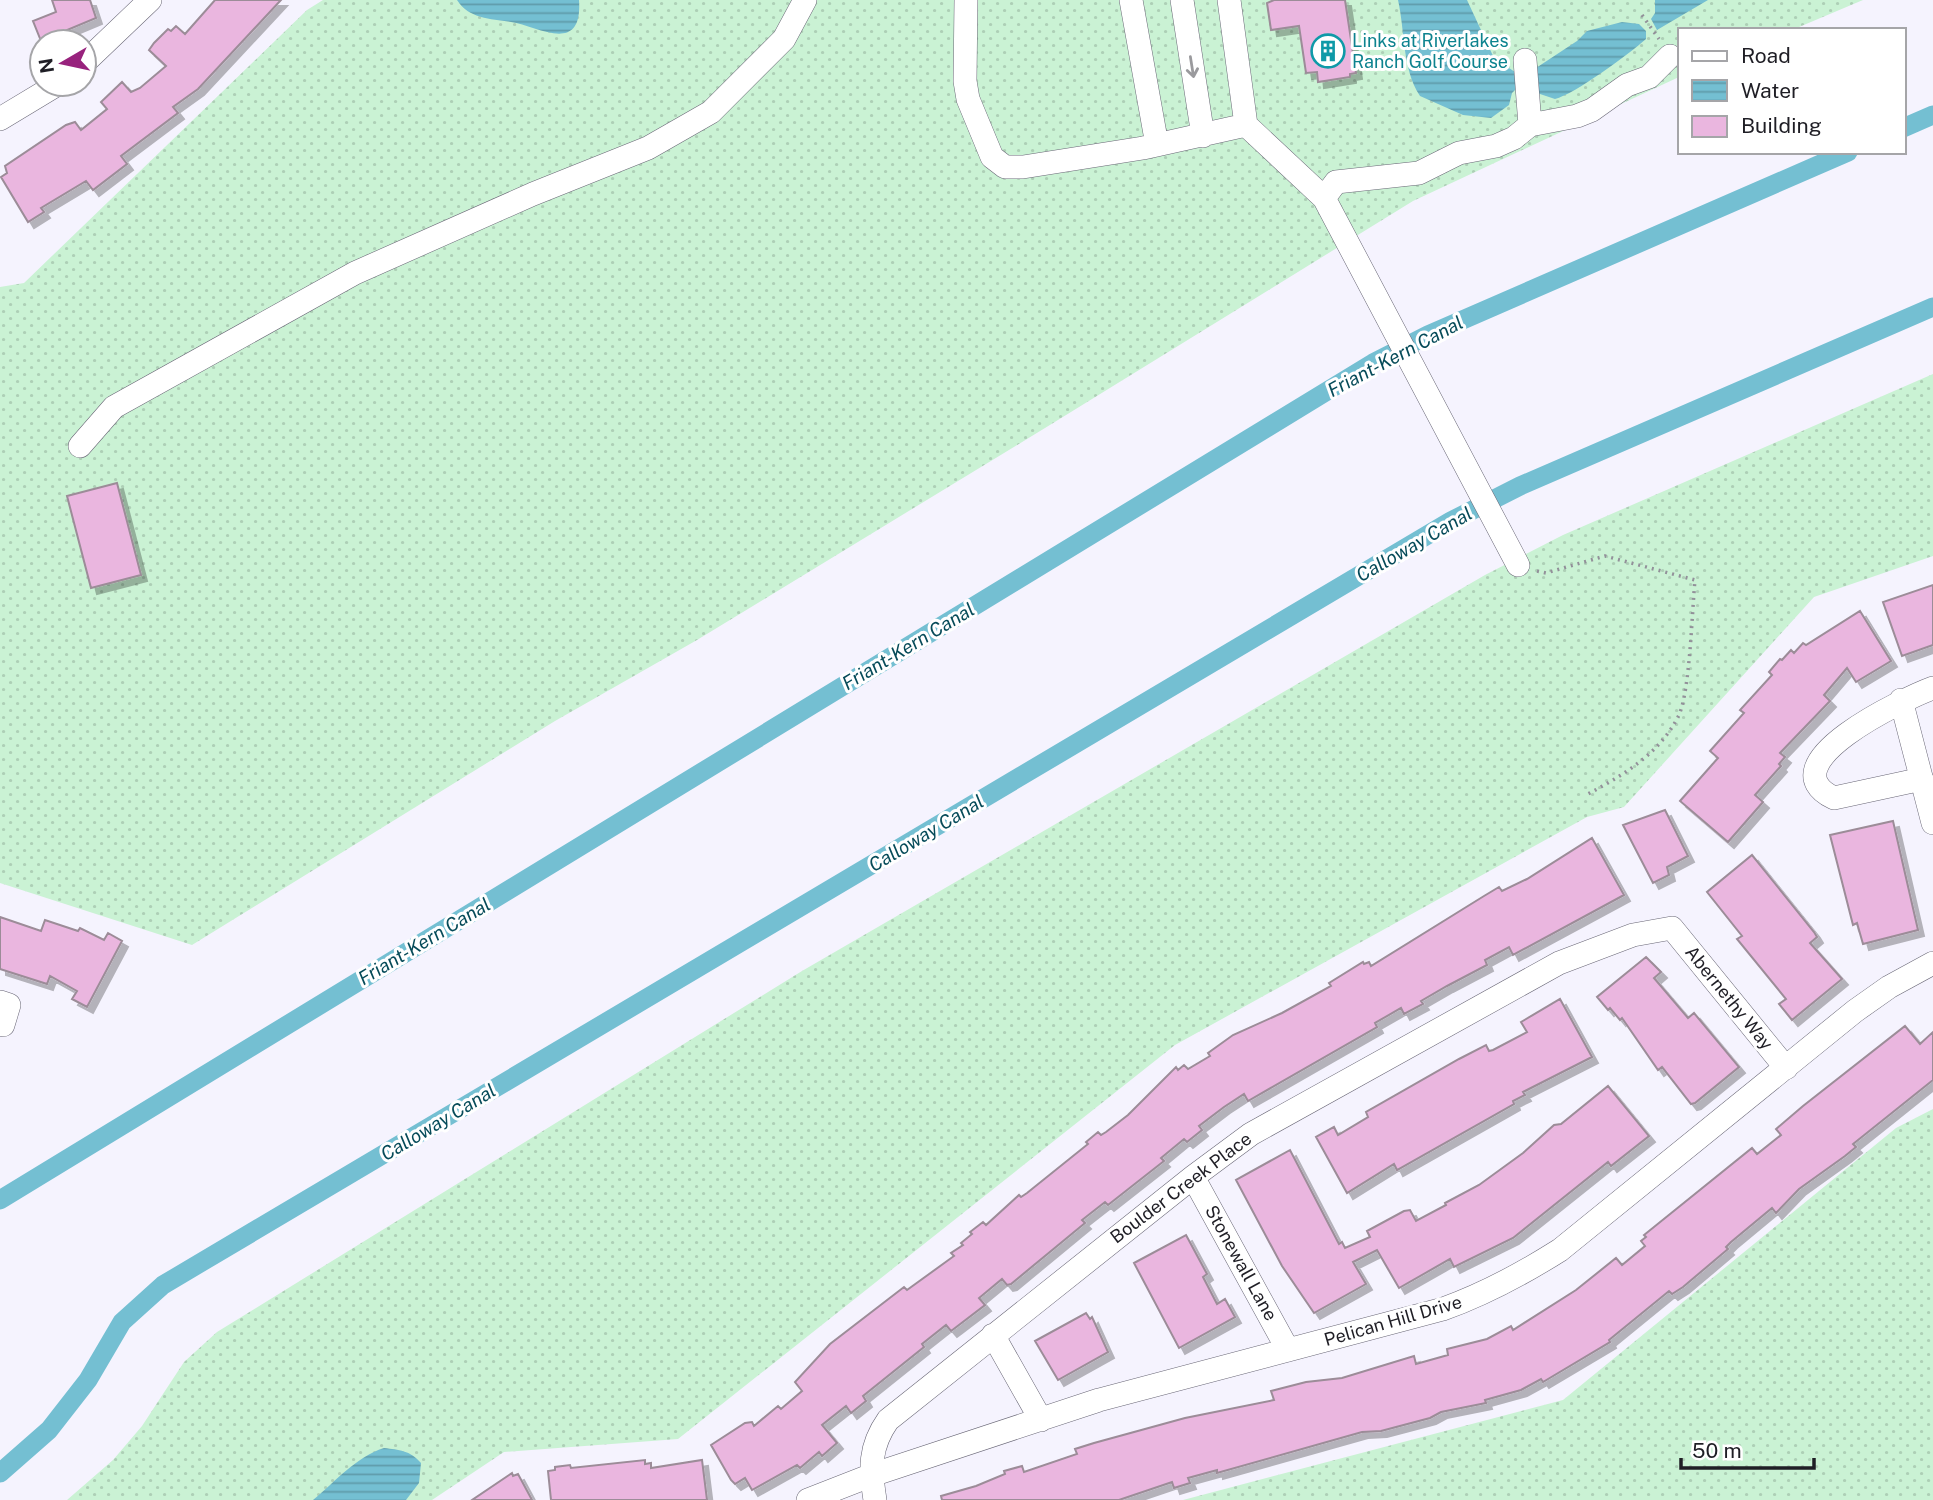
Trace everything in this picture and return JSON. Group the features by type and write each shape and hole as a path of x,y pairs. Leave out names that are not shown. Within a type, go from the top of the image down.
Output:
{"street":[{"path":"98,50 150,0"},
{"path":"80,446 114,407 355,274 533,194 648,148 711,112 784,39 805,0"},
{"path":"966,0 965,81 968,99 992,157 1005,167 1023,167 1157,145 1247,125"},
{"path":"1131,0 1157,145"},
{"path":"1182,0 1203,136"},
{"path":"1230,0 1247,125 1324,198 1518,565"},
{"path":"1324,198 1336,182 1419,173 1459,153 1496,146 1514,138 1530,125 1577,116 1592,110 1627,85 1649,77 1671,56"},
{"path":"1525,60 1530,125"},
{"path":"0,119 35,98"},
{"path":"1922,779 1834,798 1825,793 1815,776 1817,765 1824,755 1847,734 1901,700 1933,688"},
{"path":"1901,700 1933,823"},
{"name":"Abernethy Way","path":"1672,928 1786,1068"},
{"name":"Boulder Creek Place","path":"876,1500 872,1451 888,1420 1193,1177 1251,1134 1559,963 1620,939 1672,928"},
{"name":"Pelican Hill Drive","path":"808,1500 872,1475 1099,1400 1443,1309 1516,1278 1560,1250 1889,988 1933,963"},
{"name":"Stonewall Lane","path":"1193,1177 1288,1350"},
{"path":"993,1335 1041,1420"}],"path":[{"path":"1642,15 1671,56"},
{"path":"1518,565 1546,573 1605,556 1695,580 1679,714 1654,750 1636,766 1586,795"}],"green space":[{"path":"323,0 1863,0 1797,28 1678,28 1678,77 1413,201 697,640 555,721 192,945 0,883 0,287 24,283 307,10"},
{"path":"1933,374 1933,556 1814,597 1624,807 1587,817 1175,1045 678,1439 504,1452 432,1500 67,1500 113,1460 142,1426 184,1362 217,1332 802,971 1485,575 1563,535"},
{"path":"1933,1109 1933,1500 1183,1500 1563,1400 1896,1128"}],"water":[{"path":"457,0 579,0 578,17 574,28 566,33 556,34 474,15"},
{"path":"1398,0 1467,0 1494,58 1518,74 1518,87 1512,93 1509,105 1491,118 1463,115 1420,96 1407,62"},
{"path":"1655,0 1708,0 1657,30 1651,19 1655,13"},
{"path":"1622,22 1639,24 1646,31 1646,39 1602,73 1564,96 1555,99 1537,93 1536,68 1577,41 1587,31"},
{"path":"384,1448 408,1453 421,1463 419,1483 406,1500 313,1500 355,1463"}],"building":[{"path":"52,0 90,0 96,18 72,28 36,28 33,21 56,12"},
{"path":"215,0 281,0 198,89 173,107 178,113 121,156 127,164 93,190 86,181 41,208 44,212 28,222 1,177 7,173 5,166 66,125 75,122 81,130 107,109 101,102 122,82 131,92 140,88 166,66 149,50 154,43 168,29 171,31 176,26 185,34"},
{"name":"Links at Riverlakes Ranch Golf Course","path":"1274,0 1345,0 1356,73 1350,74 1350,77 1318,82 1317,72 1306,73 1299,26 1271,30 1267,3"},
{"path":"117,483 141,575 91,588 67,496"},
{"path":"1933,585 1933,645 1902,656 1883,602"},
{"path":"1860,611 1891,661 1856,682 1847,668 1824,695 1830,701 1780,753 1785,757 1779,764 1781,766 1755,795 1763,802 1728,842 1680,801 1718,758 1710,751 1744,713 1740,710 1772,675 1769,672 1780,659"},
{"path":"1665,810 1688,856 1667,867 1669,875 1653,883 1623,825"},
{"path":"1893,821 1918,930 1863,944 1857,923 1853,925 1830,835"},
{"path":"1592,838 1624,895 1513,955 1509,947 1485,960 1487,965 1421,1001 1423,1004 1404,1014 1401,1008 1375,1023 1377,1027 1248,1101 1244,1094 1224,1107 1199,1126 1202,1130 1187,1142 1184,1139 1161,1158 1164,1161 1108,1205 1105,1202 1082,1220 1085,1223 1011,1284 1007,1285 1002,1279 979,1298 985,1305 951,1331 946,1325 922,1344 924,1347 863,1396 866,1401 851,1413 846,1406 822,1425 837,1443 822,1456 819,1452 800,1468 797,1465 752,1490 745,1478 735,1484 731,1480 711,1445 745,1423 752,1422 754,1426 778,1406 781,1409 802,1391 795,1382 830,1344 904,1287 907,1290 954,1256 951,1253 963,1245 961,1243 972,1234 970,1232 983,1222 986,1225 1019,1195 1021,1197 1027,1193 1088,1144 1086,1142 1098,1132 1101,1135 1128,1115 1176,1067 1178,1070 1184,1065 1188,1069 1210,1056 1208,1053 1233,1035 1282,1013 1331,986 1329,983 1363,962 1369,962 1371,966 1499,887 1502,891 1527,879"},
{"path":"1752,855 1814,932 1817,937 1810,943 1842,979 1792,1020 1779,1004 1786,999 1737,939 1742,936 1707,892"},
{"path":"0,917 41,931 45,920 78,931 80,928 104,940 108,933 122,941 87,1007 72,999 77,991 50,976 47,984 0,969"},
{"path":"1646,957 1661,972 1654,978 1688,1018 1694,1013 1739,1067 1695,1103 1691,1104 1662,1067 1658,1070 1622,1018 1620,1020 1610,1008 1608,1010 1597,997"},
{"path":"1560,999 1592,1057 1523,1092 1525,1095 1513,1101 1514,1104 1397,1170 1394,1164 1347,1193 1316,1137 1334,1127 1338,1135 1368,1117 1366,1112 1459,1059 1486,1045 1489,1051 1493,1050 1527,1032 1521,1022"},
{"path":"1905,1026 1920,1044 1933,1032 1933,1080 1853,1144 1856,1147 1845,1156 1799,1189 1776,1213 1772,1208 1683,1287 1672,1294 1669,1291 1609,1340 1610,1342 1543,1382 1541,1379 1521,1390 1485,1400 1486,1403 1441,1412 1430,1418 1381,1431 1362,1432 1217,1473 1217,1470 1188,1478 1190,1483 1174,1488 1172,1482 1119,1500 942,1500 941,1496 976,1486 1005,1474 1004,1471 1022,1466 1024,1472 1077,1454 1075,1449 1094,1443 1185,1418 1274,1400 1271,1391 1306,1382 1342,1378 1414,1356 1416,1364 1448,1355 1447,1349 1487,1339 1511,1326 1513,1330 1576,1290 1616,1258 1622,1265 1645,1246 1641,1241 1646,1237 1644,1235 1752,1148 1757,1154 1781,1135 1776,1129"},
{"path":"1608,1086 1649,1136 1611,1166 1608,1162 1513,1238 1454,1267 1450,1259 1399,1288 1377,1250 1353,1262 1366,1284 1314,1313 1282,1266 1236,1180 1290,1150 1339,1244 1342,1242 1345,1248 1370,1237 1367,1231 1404,1211 1410,1210 1416,1221 1479,1185"},
{"path":"1186,1235 1207,1274 1203,1277 1217,1304 1225,1299 1235,1317 1179,1348 1134,1263"},
{"path":"1086,1313 1090,1319 1092,1317 1108,1352 1058,1380 1035,1341"},
{"path":"645,1460 645,1464 651,1463 651,1468 702,1460 707,1500 551,1500 548,1471 555,1470 555,1467 570,1465 571,1468"},
{"path":"512,1473 513,1476 518,1474 532,1500 472,1500"}],"waterway":[{"name":"Friant-Kern Canal","path":"1905,127 1933,115"},
{"name":"Friant-Kern Canal","path":"0,1200 1373,363 1428,335 1843,154"},
{"name":"Calloway Canal","path":"0,1473 49,1430 88,1380 122,1322 163,1285 1451,521 1520,486 1933,307"}],"place":[{"name":"Links at Riverlakes Ranch Golf Course","path":"1328,51"}]}
